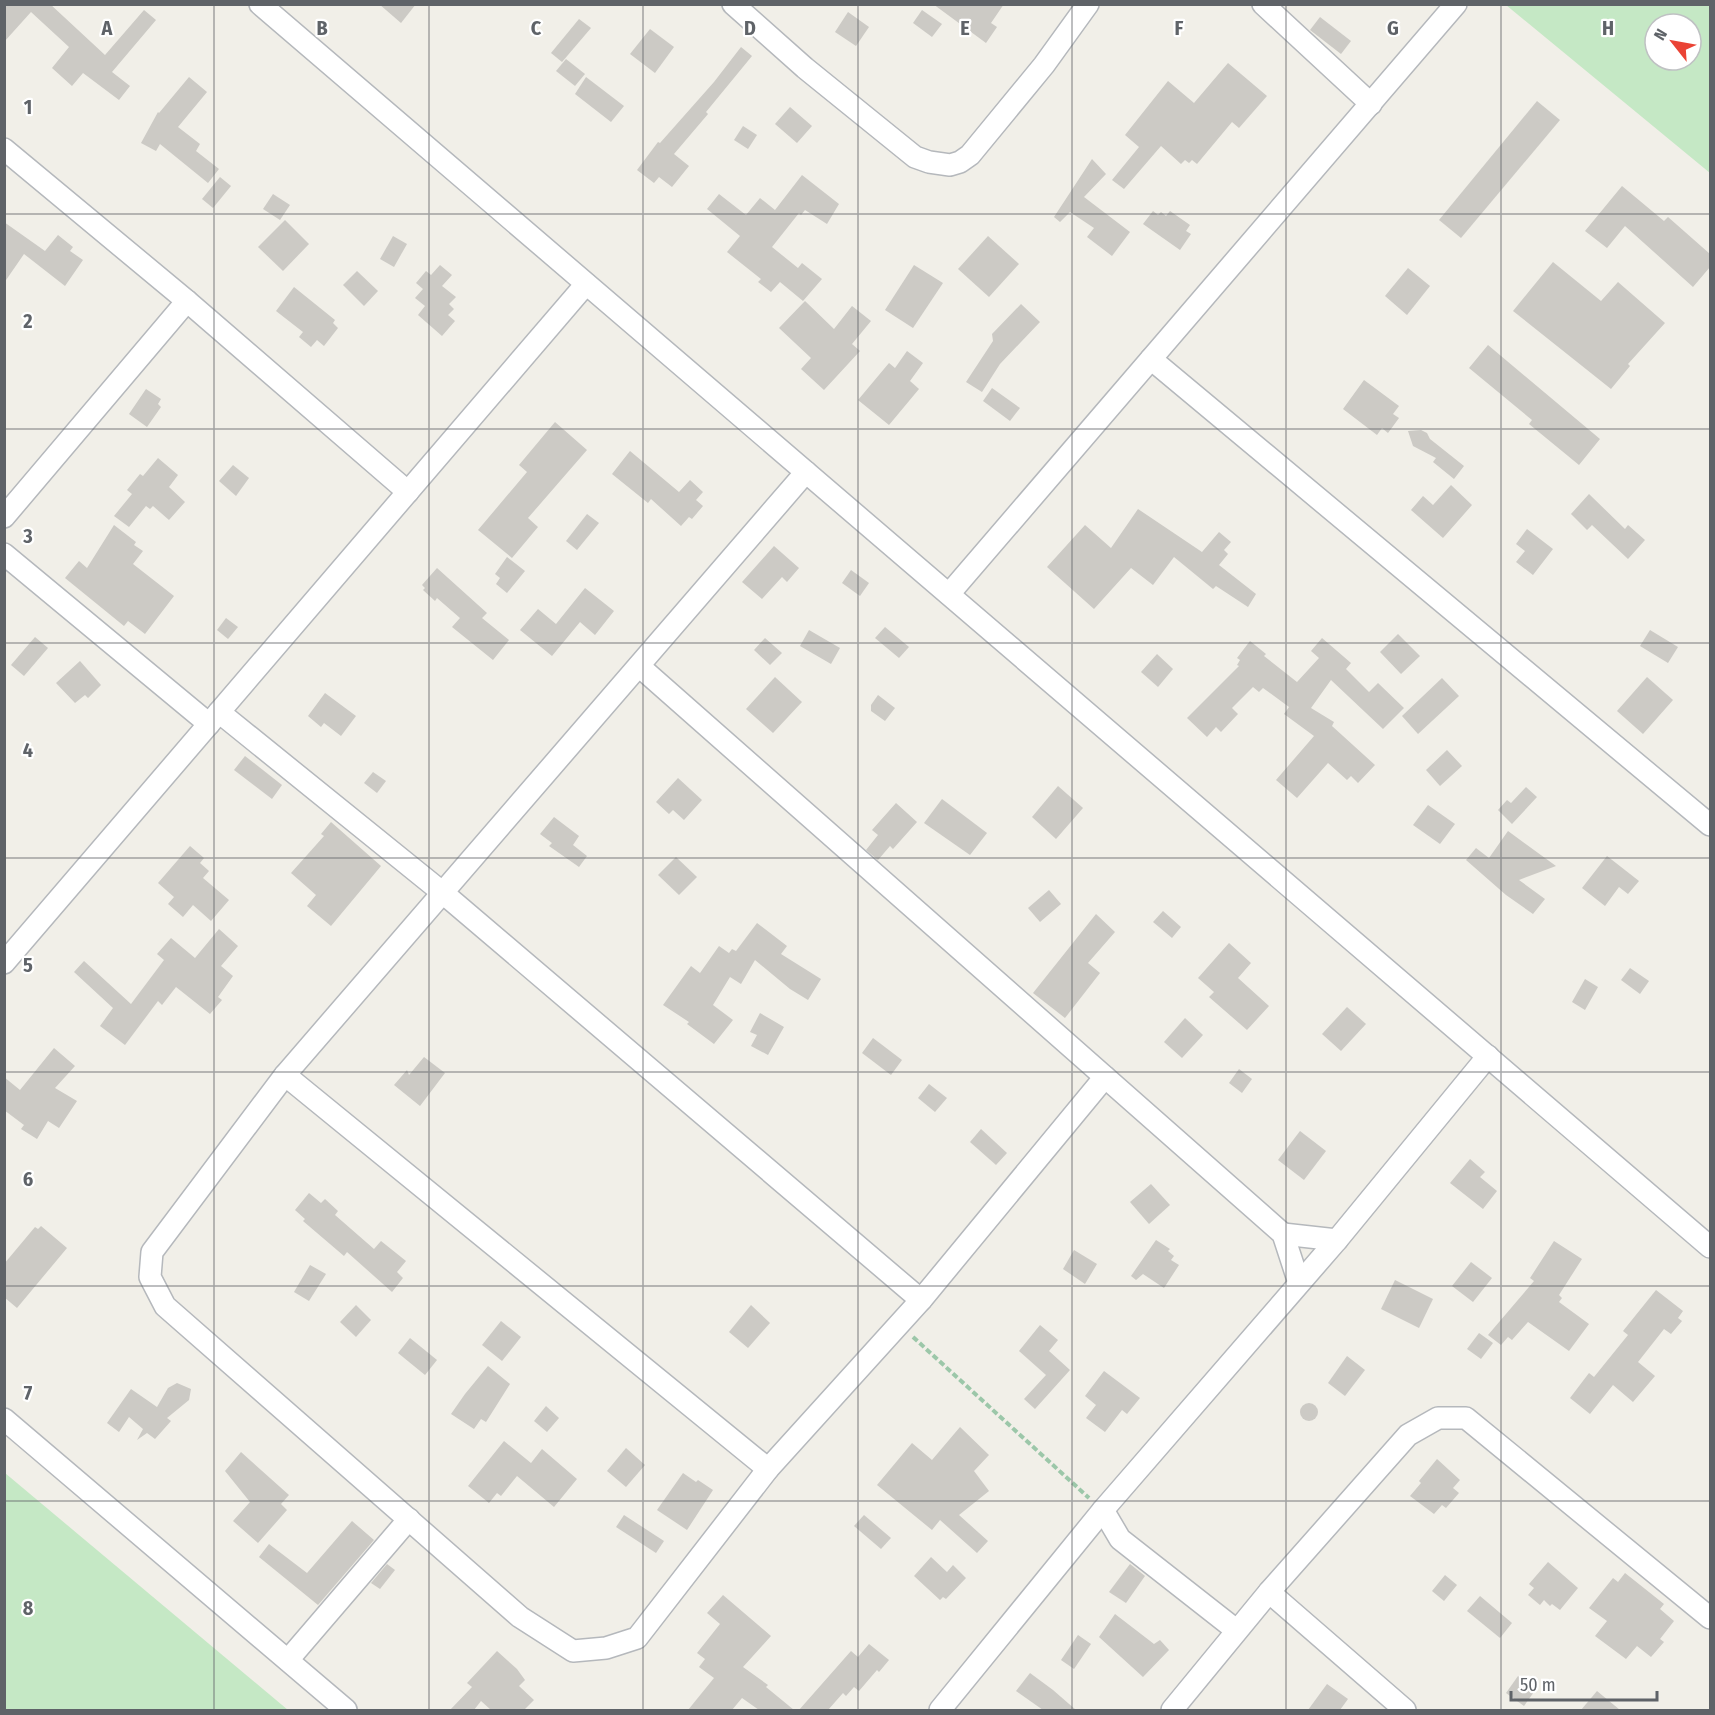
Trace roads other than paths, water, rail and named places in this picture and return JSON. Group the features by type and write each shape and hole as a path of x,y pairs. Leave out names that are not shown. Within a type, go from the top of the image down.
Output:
{"street":[{"path":"260,4 1710,1247"},
{"path":"733,4 805,68 903,148 915,156 940,165 960,162 970,154 1044,65 1088,4"},
{"path":"1263,4 1371,104"},
{"path":"949,594 1456,4"},
{"path":"4,149 187,301 408,492"},
{"path":"4,963 586,284"},
{"path":"4,517 187,301"},
{"path":"1151,359 1710,825"},
{"path":"806,472 285,1075 152,1252 150,1277 165,1306 520,1617 573,1651 606,1648 637,1638 768,1469 921,1300 1105,1077"},
{"path":"4,554 443,893 921,1300"},
{"path":"639,666 1283,1234 1299,1283"},
{"path":"940,1710 1103,1510 1336,1240 1488,1056"},
{"path":"285,1075 768,1469"},
{"path":"1283,1234 1336,1240"},
{"path":"1172,1710 1236,1630 1408,1435 1438,1418 1466,1418 1710,1618"},
{"path":"4,1419 346,1710"},
{"path":"1103,1510 1120,1539 1236,1630"},
{"path":"288,1660 409,1519"},
{"path":"1269,1592 1405,1710"}]}
